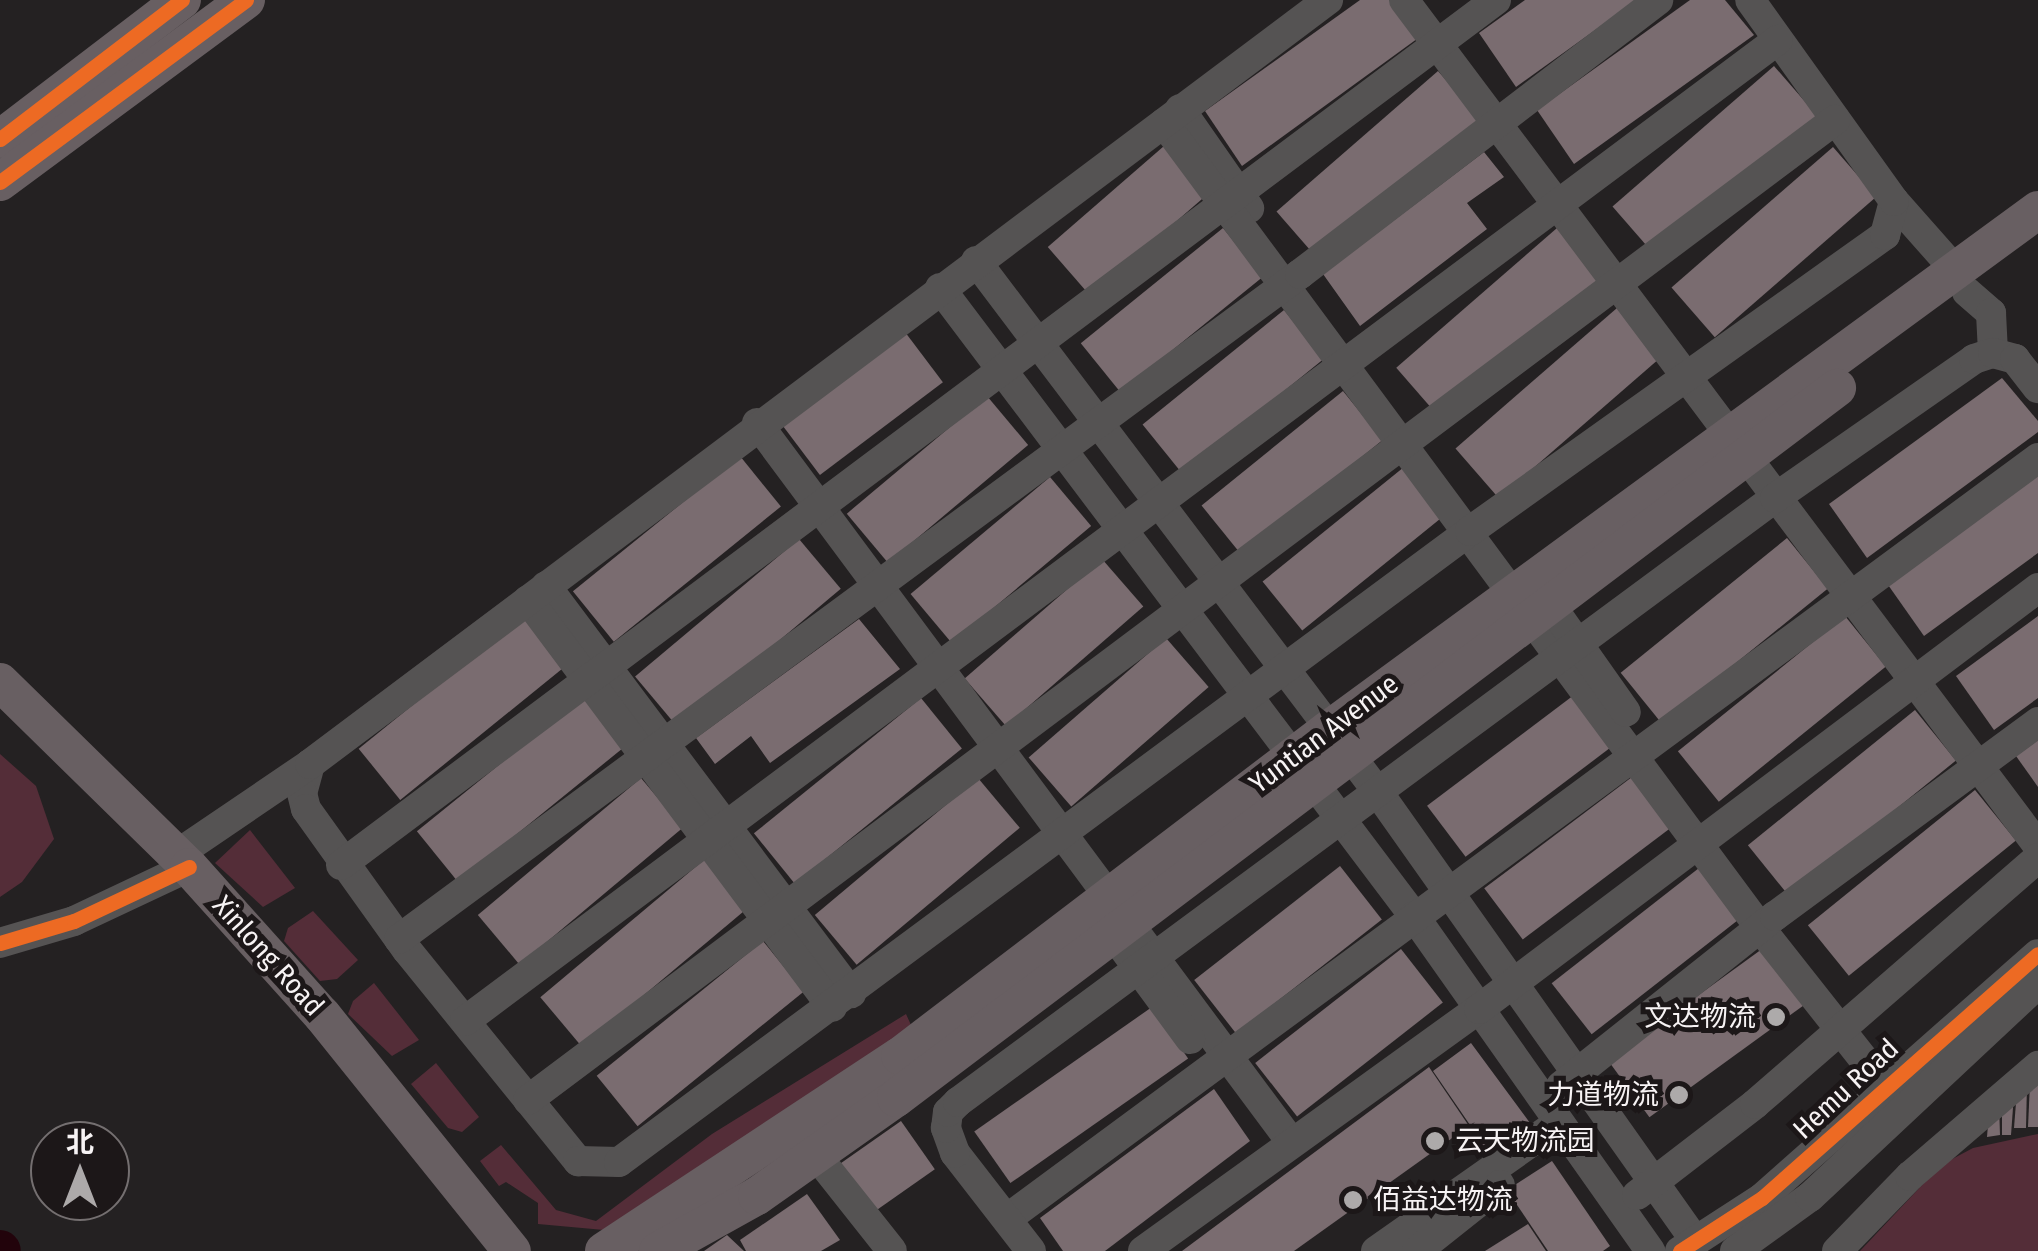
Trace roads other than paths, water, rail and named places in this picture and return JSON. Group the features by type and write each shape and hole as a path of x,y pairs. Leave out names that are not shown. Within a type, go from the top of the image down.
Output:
{"main road":[{"path":"0,138 182,0"},
{"path":"0,182 246,0"},
{"name":"Yuntian Avenue","path":"604,1251 833,1104 1111,913 1961,281 2038,210"},
{"name":"Yuntian Avenue","path":"1961,281 2038,241"},
{"name":"Xinlong Road","path":"0,682 185,862 370,1070 512,1251"},
{"name":"Xinlong Road","path":"0,692 185,862 362,1074 497,1251"},
{"name":"Yuntian Avenue","path":"658,1251 809,1160 922,1077 1111,913"}],"street":[{"path":"0,943 74,921 185,862 748,430 1328,0"},
{"path":"1404,0 1444,39 1565,196 1853,590 1986,761 2038,818"},
{"path":"1430,0 1444,39"},
{"path":"341,865 810,510 1496,0"},
{"path":"400,939 1292,280 1658,0"},
{"path":"1750,0 1894,202 1990,313 1993,353"},
{"path":"465,1021 1778,40"},
{"path":"1172,116 1230,201 1479,526 1768,922 1892,1080"},
{"path":"528,1100 1182,608 1414,441 1835,120"},
{"path":"310,764 302,793 306,809 341,865 578,1160 620,1162 1479,526 1697,374 1885,235 1894,202"},
{"path":"976,262 1286,670 1336,743 1380,795 1578,1074 1688,1246"},
{"path":"940,288 1414,916 1650,1251"},
{"path":"948,1112 1573,653 1782,493 1974,359 1993,353 2015,359 2038,388"},
{"path":"748,430 1150,962 1284,1149"},
{"path":"1008,1218 1853,590 2038,458"},
{"path":"1143,1251 1479,1008 1705,833 2038,588"},
{"path":"537,593 842,1000"},
{"path":"1416,1251 1557,1120 1578,1074 1768,922 2038,722"},
{"path":"1986,761 2038,846"},
{"path":"1619,1208 1846,1024 2038,858"},
{"name":"Hemu Road","path":"1688,1246 1762,1198 2038,954"},
{"name":"Hemu Road","path":"1735,1251 1810,1197 2038,984"},
{"path":"1837,1251 1910,1176 2038,1066"},
{"path":"922,1077 948,1112 955,1152 1031,1251"},
{"path":"1376,1251 1557,1120"},
{"path":"809,1160 866,1251"},
{"path":"809,1160 892,1251"}],"place":[{"name":"文达物流","path":"1776,1017"},
{"name":"力道物流","path":"1679,1095"},
{"name":"云天物流园","path":"1435,1141"},
{"name":"佰益达物流","path":"1353,1200"}]}
